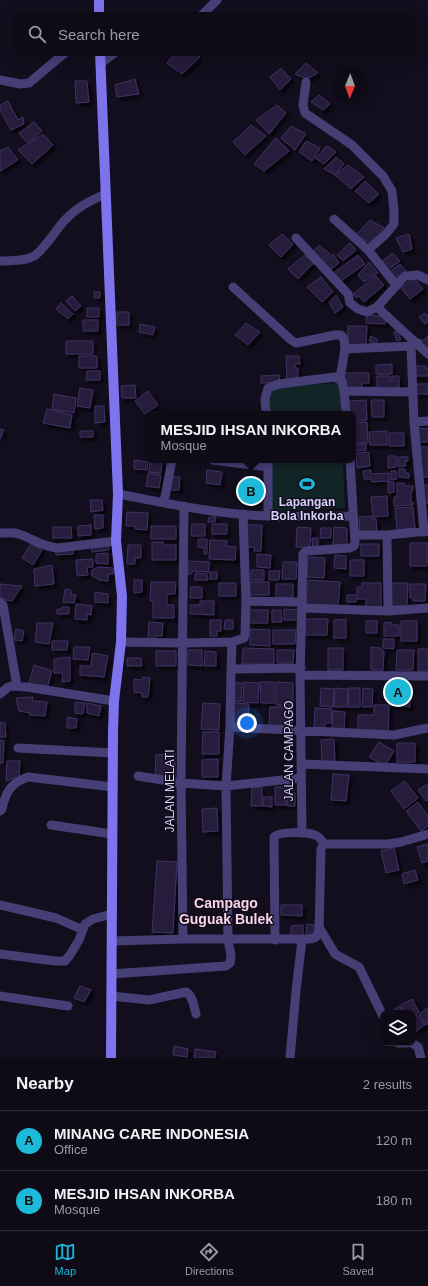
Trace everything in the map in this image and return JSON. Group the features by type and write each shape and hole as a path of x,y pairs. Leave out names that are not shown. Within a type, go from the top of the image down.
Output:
{"street":[{"path":"99,0 99,12"},
{"path":"205,12 217,0"},
{"path":"0,72 3,80 20,84 29,83 61,56"},
{"path":"100,56 118,494 116,542 122,596 121,642 114,701 111,1058"},
{"path":"100,64 111,56"},
{"path":"306,82 303,105 305,113 352,145 383,176 392,191 394,224 385,235 368,250"},
{"path":"0,261 27,259 35,256 64,221 82,204 105,194"},
{"path":"334,219 368,250 396,285"},
{"path":"296,238 348,294 350,303 368,312 377,307 405,276 418,275 428,280"},
{"path":"233,287 290,340 296,343 341,335 344,339 345,349 340,378 344,391 346,411"},
{"path":"377,307 414,345 428,354"},
{"path":"345,349 414,345"},
{"path":"350,463 355,535 387,535 426,532 414,422 414,345"},
{"path":"266,411 265,399 268,388 279,384 335,377 340,378"},
{"path":"344,391 413,392"},
{"path":"414,422 428,421"},
{"path":"164,502 171,463"},
{"path":"254,463 268,464 268,516"},
{"path":"118,494 184,506 243,514 268,516 354,516"},
{"name":"JALAN MELATI","path":"183,939 181,783 184,506"},
{"path":"121,642 232,642 244,638 246,601 243,514"},
{"path":"0,533 18,534 43,546 51,548 116,542"},
{"name":"JALAN CAMPAGO","path":"302,833 301,672 304,552 350,548 356,544 355,535"},
{"path":"387,535 388,611"},
{"path":"246,601 388,611 428,608"},
{"path":"0,602 3,605 17,686"},
{"path":"111,974 226,966 230,963 231,959 228,940 226,786 230,727 232,642"},
{"path":"231,669 428,676"},
{"path":"0,694 8,688 17,686 114,701"},
{"path":"230,727 394,735 428,728"},
{"path":"18,748 113,753"},
{"path":"301,764 428,769"},
{"path":"138,776 181,783 226,786 301,778"},
{"path":"0,811 9,788 22,779 28,777 113,787"},
{"path":"50,826 112,834"},
{"path":"275,940 274,837 281,833 314,834 318,836 324,844"},
{"path":"324,844 388,844 401,842 428,834"},
{"path":"112,941 183,939 302,940 316,937 320,927 321,849 324,844"},
{"path":"0,905 56,918 83,930"},
{"path":"0,954 55,961 65,960 70,955 85,924 93,919 112,914"},
{"path":"320,927 335,954 359,967 380,1010"},
{"path":"290,1058 302,940"},
{"path":"111,996 149,1000 186,992 191,998 196,1014"},
{"path":"0,996 68,1006"},
{"path":"416,1046 418,1047 421,1058"}],"green space":[{"path":"340,383 341,411 267,411 266,386"},
{"name":"Lapangan Bola Inkorba","path":"269,463 343,463 345,508 271,511"}],"building":[{"path":"173,56 200,57 182,74 167,63"},
{"path":"306,63 318,73 307,79 295,74"},
{"path":"281,68 291,79 280,90 270,77"},
{"path":"135,79 139,94 117,97 115,85"},
{"path":"75,81 87,81 89,102 76,103"},
{"path":"319,95 330,104 323,110 311,102"},
{"path":"8,101 18,120 23,117 24,124 11,130 0,110 0,105"},
{"path":"277,105 286,113 269,134 256,120"},
{"path":"34,122 42,131 28,144 19,133"},
{"path":"251,125 266,136 245,155 233,142"},
{"path":"291,126 306,134 295,150 281,138"},
{"path":"43,134 53,145 32,164 18,150"},
{"path":"276,138 289,151 264,171 254,164"},
{"path":"306,141 320,148 312,161 299,152"},
{"path":"327,146 336,152 324,164 315,158"},
{"path":"8,147 18,160 0,171 0,151"},
{"path":"336,157 344,164 335,175 324,169"},
{"path":"348,165 364,177 351,189 335,175"},
{"path":"365,181 379,194 369,203 355,191"},
{"path":"370,220 384,228 370,243 356,235"},
{"path":"282,234 293,244 281,257 269,245"},
{"path":"409,234 412,249 403,252 396,238"},
{"path":"350,243 356,250 343,261 337,255"},
{"path":"319,245 330,254 322,260 313,252"},
{"path":"393,253 400,261 388,270 381,262"},
{"path":"333,254 339,263 329,271 321,263"},
{"path":"305,255 314,263 298,279 288,269"},
{"path":"358,255 365,264 341,281 332,274"},
{"path":"369,262 378,273 364,282 358,275"},
{"path":"400,264 406,271 398,279 389,272"},
{"path":"376,276 384,285 364,302 359,296 357,298 353,294"},
{"path":"321,277 333,292 322,302 307,287"},
{"path":"414,278 423,289 410,299 401,288"},
{"path":"94,292 100,292 100,298 94,298"},
{"path":"336,295 343,307 335,313 329,302"},
{"path":"72,296 81,306 75,311 66,301"},
{"path":"61,303 73,314 68,319 56,309"},
{"path":"87,308 99,308 99,317 87,317"},
{"path":"117,312 129,312 129,325 117,325"},
{"path":"425,313 428,315 428,322 425,324 419,317"},
{"path":"367,315 386,317 385,324 366,323"},
{"path":"83,320 98,320 98,331 83,331"},
{"path":"246,323 260,332 248,345 235,335"},
{"path":"140,324 155,327 153,335 139,332"},
{"path":"348,326 367,326 366,345 347,345"},
{"path":"397,331 401,340 397,341 394,332"},
{"path":"371,336 378,340 376,344 369,341"},
{"path":"428,336 428,352 419,344"},
{"path":"66,341 93,341 93,354 66,354"},
{"path":"79,356 97,356 97,368 79,368"},
{"path":"286,356 299,356 300,364 295,364 295,368 298,368 298,378 287,379"},
{"path":"392,364 392,374 376,374 376,365"},
{"path":"412,366 426,366 426,369 428,369 428,376 413,376"},
{"path":"87,371 100,371 100,380 86,380"},
{"path":"344,373 369,373 369,383 362,383 362,388 344,388"},
{"path":"279,375 280,382 261,383 261,376"},
{"path":"377,376 390,376 390,382 392,382 392,376 399,376 399,390 377,390"},
{"path":"416,384 428,384 428,394 416,394"},
{"path":"135,385 136,398 122,398 121,386"},
{"path":"80,388 93,390 90,408 77,406"},
{"path":"148,391 158,405 149,411 146,411 145,414 135,401"},
{"path":"54,394 76,398 74,413 52,409"},
{"path":"366,400 367,420 356,421 356,411 347,411 348,401"},
{"path":"371,400 384,400 384,417 372,417"},
{"path":"95,406 104,406 105,422 95,423"},
{"path":"47,409 72,415 70,428 43,423"},
{"path":"367,422 368,443 356,443 356,423"},
{"path":"418,428 428,429 428,442 418,442"},
{"path":"0,429 4,430 0,439"},
{"path":"80,431 93,431 93,437 80,437"},
{"path":"387,431 387,445 370,445 369,432"},
{"path":"389,433 404,433 404,446 389,446"},
{"path":"366,444 366,450 356,451 356,445"},
{"path":"418,447 428,447 428,477 422,477"},
{"path":"369,452 370,466 357,468 356,453"},
{"path":"388,456 396,456 396,467 388,468"},
{"path":"398,457 408,457 408,461 405,461 406,466 398,467"},
{"path":"134,460 148,463 147,470 134,469"},
{"path":"150,463 162,463 161,473 149,472"},
{"path":"399,469 405,469 405,473 409,473 409,478 399,477"},
{"path":"207,470 222,472 220,485 206,483"},
{"path":"371,470 371,474 389,473 389,481 372,482 371,479 364,479 363,471"},
{"path":"391,471 396,471 397,479 391,480"},
{"path":"148,473 161,475 159,488 146,486"},
{"path":"169,476 180,477 179,490 168,490"},
{"path":"245,476 262,483 255,503 238,498"},
{"path":"388,482 394,482 394,492 388,493"},
{"path":"397,483 404,483 405,486 413,486 413,491 411,492 411,502 413,502 413,505 394,506 394,497 397,497"},
{"path":"423,485 428,485 428,503 424,503"},
{"path":"387,496 388,516 373,517 371,497"},
{"path":"90,500 102,500 103,510 91,512"},
{"path":"413,507 415,528 397,530 395,508"},
{"path":"127,512 148,513 147,530 135,529 135,526 126,526"},
{"path":"94,515 103,515 103,528 95,529"},
{"path":"372,516 372,519 376,519 377,532 360,533 359,517"},
{"path":"209,517 216,517 215,522 208,522"},
{"path":"192,524 205,524 205,536 191,536"},
{"path":"212,524 227,524 227,534 212,534"},
{"path":"91,525 91,535 78,536 78,526"},
{"path":"246,525 262,525 261,551 254,551 254,547 245,547"},
{"path":"151,526 176,526 176,539 151,539"},
{"path":"53,527 71,527 72,538 53,538"},
{"path":"297,527 311,528 310,548 296,547"},
{"path":"334,527 347,528 347,547 333,547"},
{"path":"321,528 331,528 331,538 320,538"},
{"path":"312,538 318,538 318,549 313,549"},
{"path":"198,539 207,539 207,554 204,554 204,548 198,547"},
{"path":"108,540 109,550 92,552 91,541"},
{"path":"210,540 227,541 226,546 236,547 235,560 209,559"},
{"path":"152,542 163,542 164,545 176,545 176,560 152,560"},
{"path":"410,543 427,543 427,566 410,566"},
{"path":"31,544 42,550 33,565 22,558"},
{"path":"74,544 73,554 56,555 54,545"},
{"path":"361,544 379,544 379,556 361,556"},
{"path":"128,545 141,545 141,558 135,558 135,564 127,564"},
{"path":"108,553 108,564 96,563 96,554"},
{"path":"257,554 271,555 270,568 257,567"},
{"path":"335,555 346,556 346,569 334,568"},
{"path":"308,557 325,558 324,578 307,577"},
{"path":"93,559 93,567 87,567 88,575 77,576 76,560"},
{"path":"350,560 364,560 364,576 350,576"},
{"path":"188,561 209,562 209,572 192,571 192,574 188,574"},
{"path":"283,562 297,562 296,579 282,579"},
{"path":"52,565 54,584 35,586 34,569"},
{"path":"98,567 113,568 113,574 108,574 108,581 99,580 91,575 92,570"},
{"path":"251,570 264,570 264,580 251,580"},
{"path":"269,571 280,571 279,580 269,580"},
{"path":"210,572 217,572 217,579 210,579"},
{"path":"195,573 207,574 208,580 195,580"},
{"path":"134,580 142,580 142,592 134,593"},
{"path":"308,580 340,582 338,607 306,605"},
{"path":"151,582 176,582 175,594 167,594 167,605 174,605 174,618 153,618 153,601 150,601"},
{"path":"250,582 269,582 269,595 250,595"},
{"path":"219,583 236,583 236,596 219,596"},
{"path":"362,583 381,583 381,607 366,608 366,599 356,599 356,602 347,602 347,595 357,595 357,587 362,587"},
{"path":"391,583 408,583 407,606 391,606"},
{"path":"0,584 22,586 12,601 0,599"},
{"path":"276,584 293,584 293,598 276,598"},
{"path":"410,584 426,584 425,601 413,601 413,598 410,598"},
{"path":"191,587 202,587 202,598 190,598"},
{"path":"65,589 71,590 71,594 76,595 74,603 63,602"},
{"path":"95,592 108,594 108,603 95,602"},
{"path":"200,601 214,601 214,615 190,614 190,605 200,605"},
{"path":"76,604 92,606 91,615 87,614 87,620 75,619"},
{"path":"62,607 69,607 69,614 57,614 57,609 62,609"},
{"path":"284,609 299,610 299,620 284,620"},
{"path":"249,610 268,610 268,623 249,623"},
{"path":"272,610 281,610 282,622 272,622"},
{"path":"305,619 328,619 327,635 305,635"},
{"path":"346,619 346,638 334,638 334,620"},
{"path":"210,620 221,620 221,631 217,631 217,636 210,636"},
{"path":"225,620 233,620 233,629 224,629"},
{"path":"366,621 377,621 377,633 366,633"},
{"path":"401,621 417,621 417,641 401,641"},
{"path":"149,622 163,623 162,636 156,636 156,639 148,639"},
{"path":"391,622 391,625 399,625 399,636 384,636 384,623"},
{"path":"37,623 53,623 49,644 35,642"},
{"path":"16,629 24,631 22,641 14,640"},
{"path":"250,629 270,630 270,646 250,645"},
{"path":"273,630 296,630 295,644 273,644"},
{"path":"383,639 394,639 394,649 383,648"},
{"path":"52,641 68,641 67,650 52,650"},
{"path":"74,647 90,647 88,660 73,659"},
{"path":"371,647 380,648 384,651 383,670 371,670"},
{"path":"243,648 274,649 274,664 242,664"},
{"path":"328,648 343,648 343,670 328,670"},
{"path":"418,649 428,649 428,671 418,671"},
{"path":"188,650 202,650 202,666 188,665"},
{"path":"277,650 294,650 293,663 277,663"},
{"path":"397,650 414,650 413,670 396,670"},
{"path":"156,651 176,651 176,666 156,666"},
{"path":"205,651 216,652 216,666 204,666"},
{"path":"92,653 108,656 104,677 80,675 80,666 91,666"},
{"path":"70,657 70,681 62,682 63,673 54,673 54,659"},
{"path":"127,658 141,658 142,666 127,666"},
{"path":"34,665 52,671 47,688 29,684"},
{"path":"142,677 150,678 148,697 142,697 142,693 134,692 134,679 142,680"},
{"path":"232,682 242,683 241,702 232,701"},
{"path":"244,682 259,683 258,703 243,702"},
{"path":"260,682 274,682 274,703 261,703"},
{"path":"276,682 293,683 293,705 276,705"},
{"path":"391,686 403,687 403,698 410,699 410,707 390,705"},
{"path":"321,688 334,689 333,707 320,706"},
{"path":"335,688 348,689 347,707 334,707"},
{"path":"349,688 360,688 360,707 348,707"},
{"path":"363,688 373,689 372,707 362,707"},
{"path":"33,697 32,701 47,702 45,716 29,715 30,713 19,711 16,698"},
{"path":"75,702 85,703 83,714 75,713"},
{"path":"87,703 101,706 99,716 87,713"},
{"path":"203,703 220,704 219,730 201,729"},
{"path":"233,703 249,704 248,726 232,726"},
{"path":"374,705 389,705 388,732 358,732 358,715 374,715"},
{"path":"270,707 293,707 292,728 269,727"},
{"path":"315,708 332,709 331,723 325,723 325,732 314,731"},
{"path":"333,711 345,712 344,729 332,729"},
{"path":"67,717 77,719 76,728 67,728"},
{"path":"0,722 5,723 6,737 0,737"},
{"path":"203,732 219,732 219,754 202,754"},
{"path":"334,739 335,762 322,762 321,740"},
{"path":"0,740 4,741 3,763 0,763"},
{"path":"379,742 394,751 385,766 369,757"},
{"path":"397,743 415,743 415,762 397,762"},
{"path":"175,754 175,776 155,775 156,755"},
{"path":"218,759 218,777 202,777 202,760"},
{"path":"7,761 20,761 19,777 6,781"},
{"path":"333,774 349,775 346,801 331,800"},
{"path":"405,781 418,798 404,809 391,791"},
{"path":"428,784 428,800 426,801 418,790"},
{"path":"252,787 262,787 262,806 251,806"},
{"path":"275,787 286,787 286,805 275,805"},
{"path":"287,793 295,793 295,806 287,806"},
{"path":"263,797 272,797 272,807 263,806"},
{"path":"418,802 428,816 428,826 421,831 406,811"},
{"path":"217,808 218,831 203,832 202,809"},
{"path":"428,844 428,861 422,863 417,847"},
{"path":"394,848 399,870 386,873 381,851"},
{"path":"157,861 177,862 173,933 152,932"},
{"path":"415,870 418,880 404,884 402,874"},
{"path":"281,905 302,905 302,916 281,915"},
{"path":"307,924 315,925 314,935 306,934"},
{"path":"303,925 303,936 291,936 291,926"},
{"path":"80,986 91,990 84,1002 74,998"},
{"path":"412,999 419,1012 416,1014 416,1010 404,1010 401,1005"},
{"path":"400,1006 402,1010 393,1010"},
{"path":"428,1008 428,1024 426,1025 419,1014"},
{"path":"416,1016 425,1025 416,1031"},
{"path":"174,1046 188,1049 187,1057 173,1055"},
{"path":"195,1049 216,1052 215,1058 194,1058"}],"place":[{"name":"Lapangan Bola Inkorba","path":"307,484"},
{"name":"MESJID IHSAN INKORBA","path":"251,491"},
{"name":"MINANG CARE INDONESIA","path":"398,692"}],"district":[{"name":"Campago Guguak Bulek","path":"226,912"}]}
